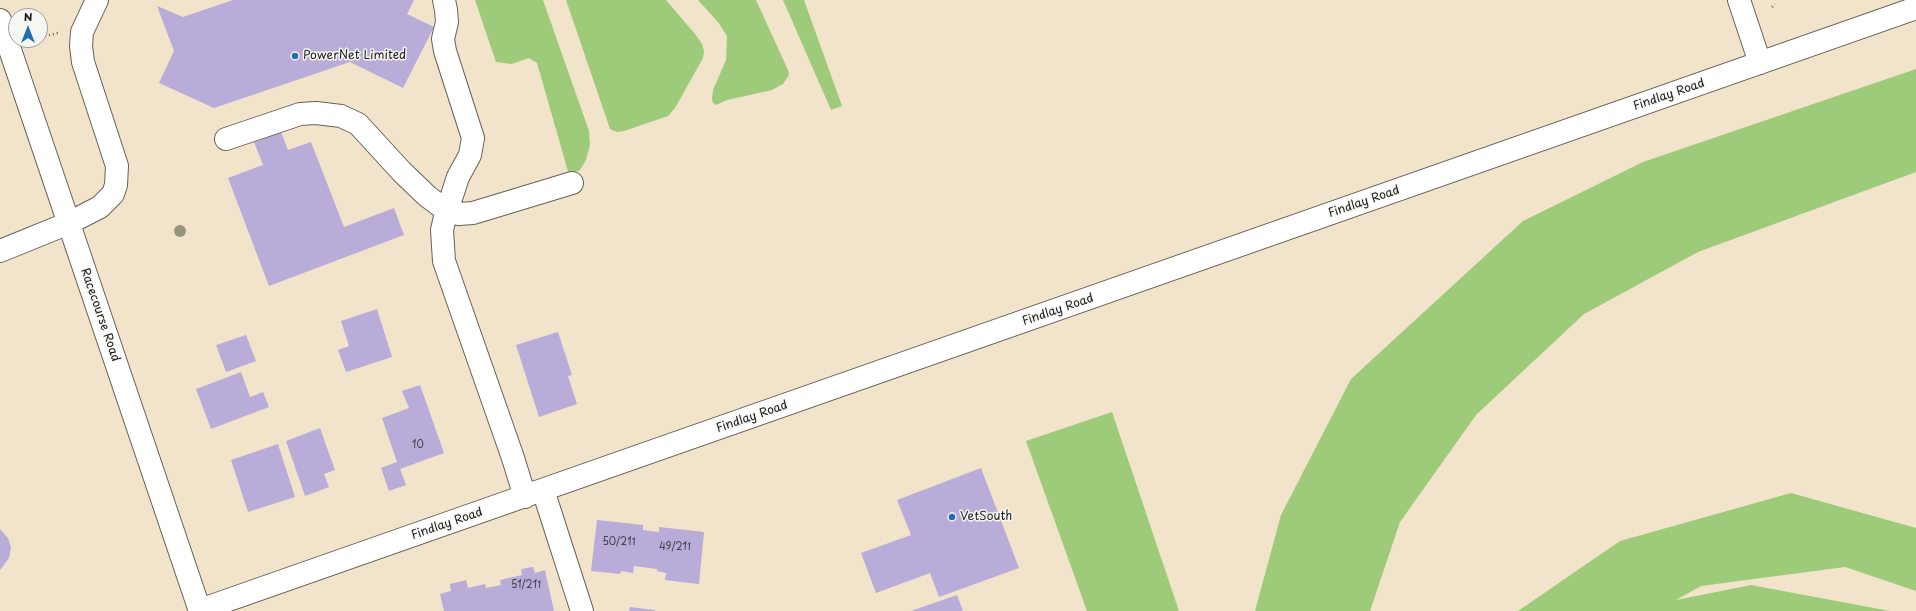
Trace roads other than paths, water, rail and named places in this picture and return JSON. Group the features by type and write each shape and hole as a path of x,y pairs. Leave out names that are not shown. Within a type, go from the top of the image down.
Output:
{"street":[{"path":"0,250 69,223 100,207 113,194 118,176 117,166 83,62 81,46 82,32 97,0"},
{"path":"444,0 447,22 443,39 445,51 473,138 470,155 458,177 442,230 444,261 513,458 534,494 582,611"},
{"path":"1739,0 1760,63"},
{"name":"Findlay Road","path":"200,611 1916,8"},
{"name":"Racecourse Road","path":"0,20 200,611"},
{"path":"226,139 300,114 316,113 341,116 358,124 402,172 427,196 447,211 459,214 473,213 572,183"}],"place":[{"name":"PowerNet Limited","path":"295,56"},
{"name":"VetSouth","path":"952,517"}]}
